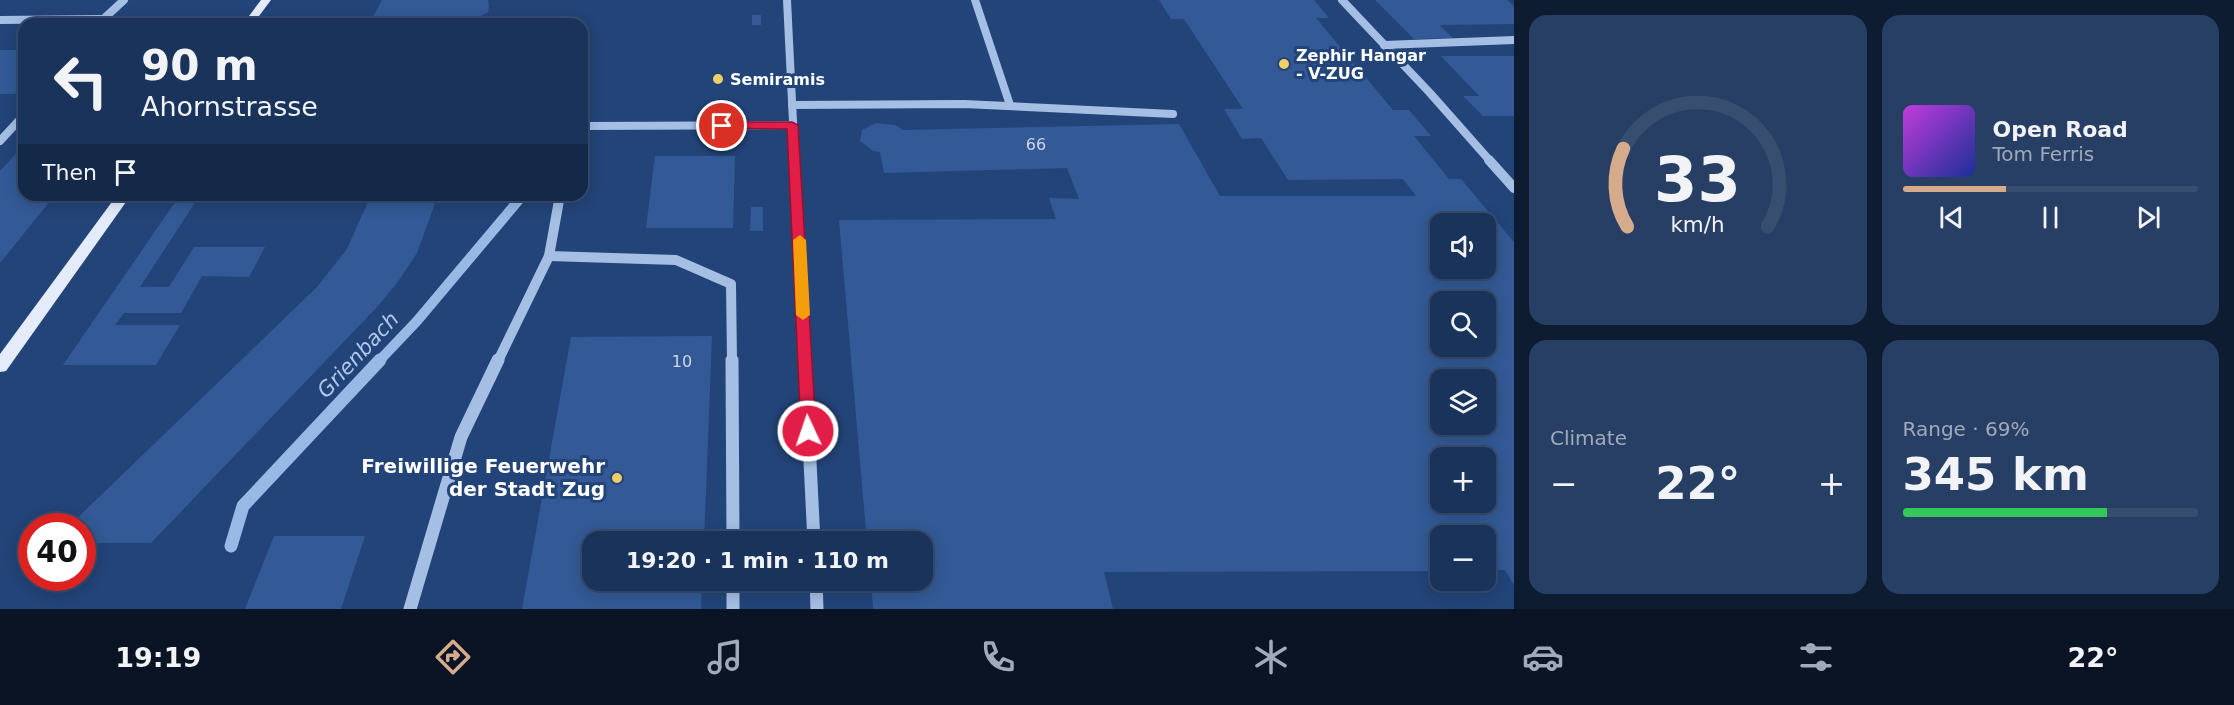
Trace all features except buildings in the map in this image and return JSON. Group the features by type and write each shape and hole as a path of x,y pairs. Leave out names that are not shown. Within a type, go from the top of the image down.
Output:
{"main road":[{"path":"252,18 266,0"},
{"path":"0,366 120,201"}],"street":[{"path":"104,18 124,0"},
{"path":"787,0 813,531"},
{"path":"975,0 1010,105"},
{"path":"1342,0 1514,188"},
{"path":"0,20 18,20"},
{"path":"1384,45 1514,40"},
{"path":"792,105 1010,105 1173,114"},
{"path":"0,141 18,122"},
{"path":"588,126 792,125"},
{"path":"13,127 18,127"},
{"path":"410,609 461,436 549,256 559,201"},
{"path":"549,256 676,260 731,284 733,531"},
{"path":"733,591 733,609"},
{"path":"817,591 818,609"}],"waterway":[{"name":"Grienbach","path":"379,361 417,321 518,201"},
{"name":"Grienbach","path":"231,546 243,506 380,360"}],"slow traffic":[{"path":"800,240 803,315"}],"place":[{"name":"Zephir Hangar - V-ZUG","path":"1284,64"},
{"name":"Semiramis","path":"718,79"},
{"name":"Freiwillige Feuerwehr der Stadt Zug","path":"617,478"}],"route":[{"path":"722,126 792,125 808,431"}]}
